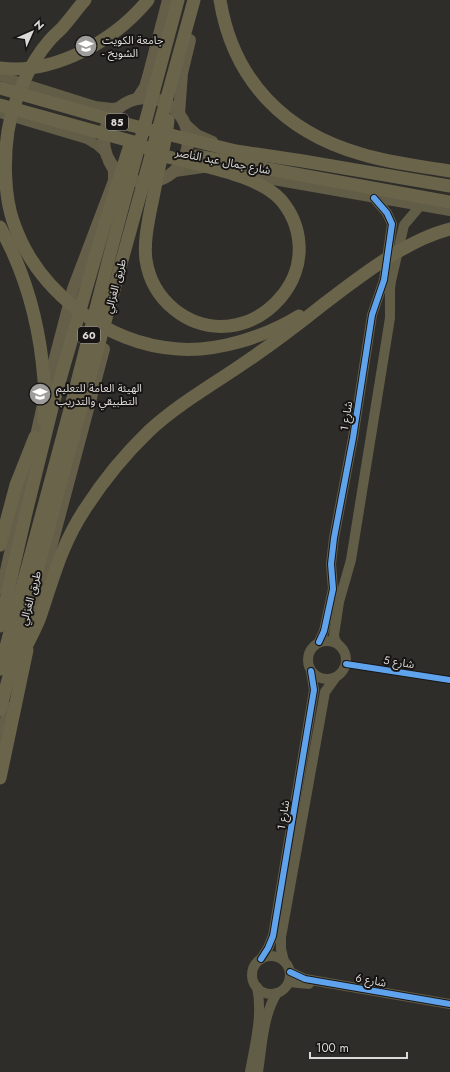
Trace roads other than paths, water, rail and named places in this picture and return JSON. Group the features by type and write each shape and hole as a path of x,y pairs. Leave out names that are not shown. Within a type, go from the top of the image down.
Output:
{"highway":[{"path":"85,0 49,42 36,60 23,85 8,131 6,161 7,189 12,220 27,254 57,292 85,315 118,334 147,344 178,349 210,348 239,342 267,332 295,318 350,284"},
{"path":"0,68 27,68 49,64 79,53 113,32 148,0"},
{"name":"طريق الغزالي","path":"0,669 178,0"},
{"name":"طريق الغزالي","path":"0,710 67,459 194,0"},
{"path":"220,0 225,24 236,54 246,71 268,101 280,113 331,143 360,154 381,160 450,171"},
{"name":"شارع جمال عبد الناصر","path":"0,88 130,125 236,151 303,161 450,187"},
{"path":"0,626 53,404 106,220 140,116 151,102"},
{"name":"شارع جمال عبد الناصر","path":"0,105 142,144 211,159 450,202"},
{"path":"142,144 156,153 162,155 202,165 250,180 266,188 281,200 296,226 299,242 298,262 295,273 284,294 269,309 260,315 239,324 229,326 208,325 189,319 173,310 159,295 154,287 147,265 146,243 159,166 161,160 162,154 168,129 168,119 164,109"},
{"path":"0,227 7,239 22,274 34,314 41,347 44,381 44,508"},
{"path":"5,690 40,618 56,566 72,530 84,509 113,470 149,431 177,409 253,357 350,284 382,262 429,236 450,229"},
{"path":"0,545 11,502 22,468 35,437"},
{"path":"1,774 40,589"}],"main road":[{"path":"137,99 148,78 168,0"},
{"path":"182,119 182,73 200,0"},
{"path":"0,598 35,437 73,289 114,181 114,170 107,156 104,142 108,122 120,107 137,99 149,98 160,100 171,106 182,119 189,137 188,150 183,162 175,172 163,180 148,183 132,181 119,173 107,156"},
{"name":"طريق الغزالي","path":"0,742 144,201 152,189 163,180"}],"street":[{"path":"0,76 95,106 112,108 120,107"},
{"path":"0,113 87,139 97,145 107,156"},
{"name":"شارع جمال عبد الناصر","path":"182,119 203,137 224,145 308,159 450,187"},
{"path":"175,172 199,167 213,168 263,179 450,211"},
{"path":"374,198 387,213 392,224 396,220 402,222 404,225"},
{"path":"337,643 325,641 319,642 313,646 307,660 311,671 315,676 322,679 335,678 340,674 346,664 345,653 342,647 335,640 334,635 339,602 351,560 390,318 391,281 404,225 420,206"},
{"name":"شارع 1","path":"319,642 324,631 333,589 331,556 353,438 372,316 384,280 392,224"},
{"path":"372,316 383,315 390,318"},
{"path":"331,556 333,562 339,566 346,565 351,560"},
{"name":"شارع 5","path":"346,664 450,680"},
{"name":"شارع 1","path":"261,959 273,936 314,690 311,671"},
{"name":"شارع 1","path":"284,961 281,949 281,937 325,692 335,678"},
{"path":"267,956 273,956 284,961 290,972 289,982 283,990 277,993 270,994 262,992 257,987 252,975 256,963 267,956"},
{"name":"شارع 6","path":"290,972 305,979 450,1004"},
{"name":"شارع 6","path":"289,982 303,983 450,1009"},
{"path":"250,1072 259,1018 257,987"},
{"path":"258,1072 268,1012 277,993"}],"place":[{"name":"جامعة الكويت - الشويخ","path":"86,46"},
{"name":"الهيئة العامة للتعليم التطبيقي والتدريب","path":"40,394"}]}
